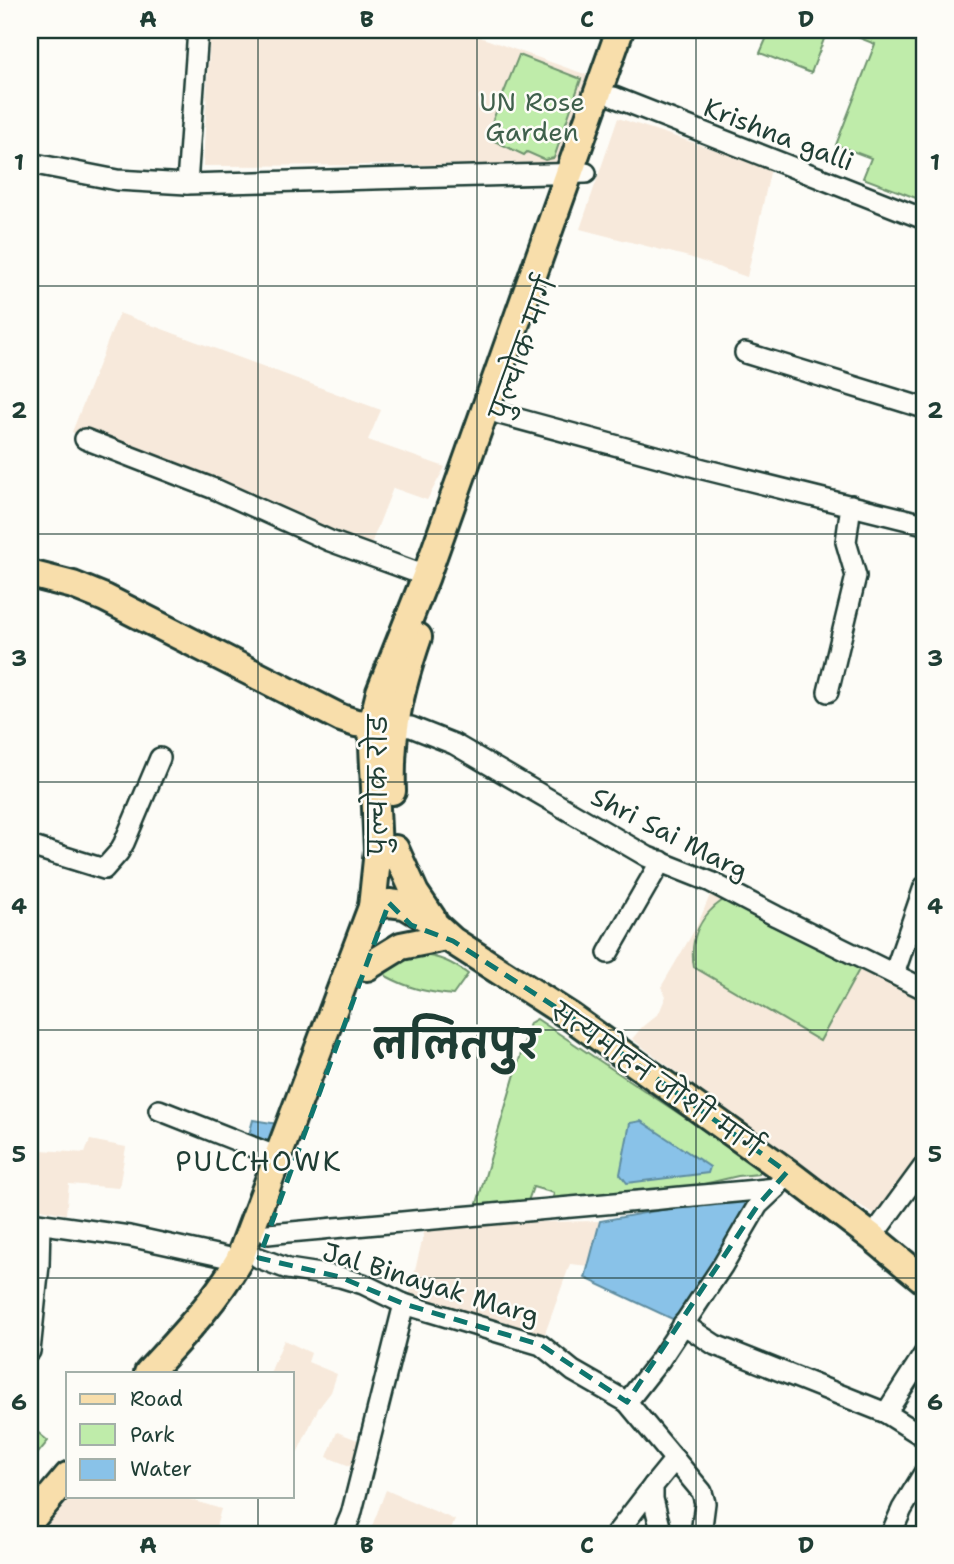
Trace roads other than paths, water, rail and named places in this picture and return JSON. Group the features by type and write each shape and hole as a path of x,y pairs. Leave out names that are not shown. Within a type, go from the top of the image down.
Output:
{"main road":[{"name":"पुल्चोक मार्ग","path":"399,665 500,414 620,30"},
{"name":"पुल्चोक मार्ग","path":"399,665 426,576 577,173 614,97 637,30"},
{"path":"30,575 73,585 105,598 341,718 383,725"},
{"path":"165,1372 213,1321 256,1251 367,967 380,905 392,777 383,725 400,691 399,665"},
{"path":"367,967 401,946 446,937 386,858"},
{"path":"149,1372 256,1251 278,1157 380,905"},
{"name":"सत्यमोहन जोशी मार्ग","path":"380,905 405,905 446,937 571,1017 781,1180"},
{"path":"781,1180 872,1237 924,1280"},
{"path":"30,1501 66,1461"},
{"path":"30,1521 66,1478"}],"street":[{"path":"187,184 198,30"},
{"name":"Krishna galli","path":"614,97 924,219"},
{"path":"30,163 117,180 187,184 577,173"},
{"path":"745,353 924,408"},
{"path":"500,414 703,470 924,524"},
{"path":"85,439 217,490 330,541 426,576"},
{"path":"828,692 856,576 846,542 851,505"},
{"name":"Shri Sai Marg","path":"383,725 411,727 454,744 648,857 711,882 924,989"},
{"path":"30,846 104,869 124,843 160,758"},
{"path":"607,953 661,861"},
{"path":"894,974 924,887"},
{"path":"159,1110 278,1157"},
{"path":"872,1237 924,1166"},
{"path":"30,1351 35,1223 256,1251 781,1180"},
{"path":"701,1534 705,1503 702,1492 627,1402 660,1360 723,1265 758,1205 781,1180"},
{"name":"Jal Binayak Marg","path":"256,1251 288,1269 340,1277 363,1284 404,1304 541,1345 573,1371 627,1402"},
{"path":"343,1534 351,1515 404,1304"},
{"path":"683,1324 715,1345 886,1413 924,1437"},
{"path":"886,1413 924,1354"},
{"path":"615,1534 675,1459"},
{"path":"891,1534 902,1509 924,1473"},
{"path":"653,1486 653,1499 662,1534"}],"water":[{"path":"253,1120 278,1124 272,1144 249,1135"},
{"path":"641,1121 710,1167 708,1173 627,1183 620,1174 630,1123"},
{"path":"744,1195 758,1205 683,1324 585,1278 600,1221"}],"district":[{"name":"ललितपुर","path":"455,1044"},
{"name":"PULCHOWK","path":"259,1161"}],"park label":[{"name":"UN Rose Garden","path":"532,116"}]}
